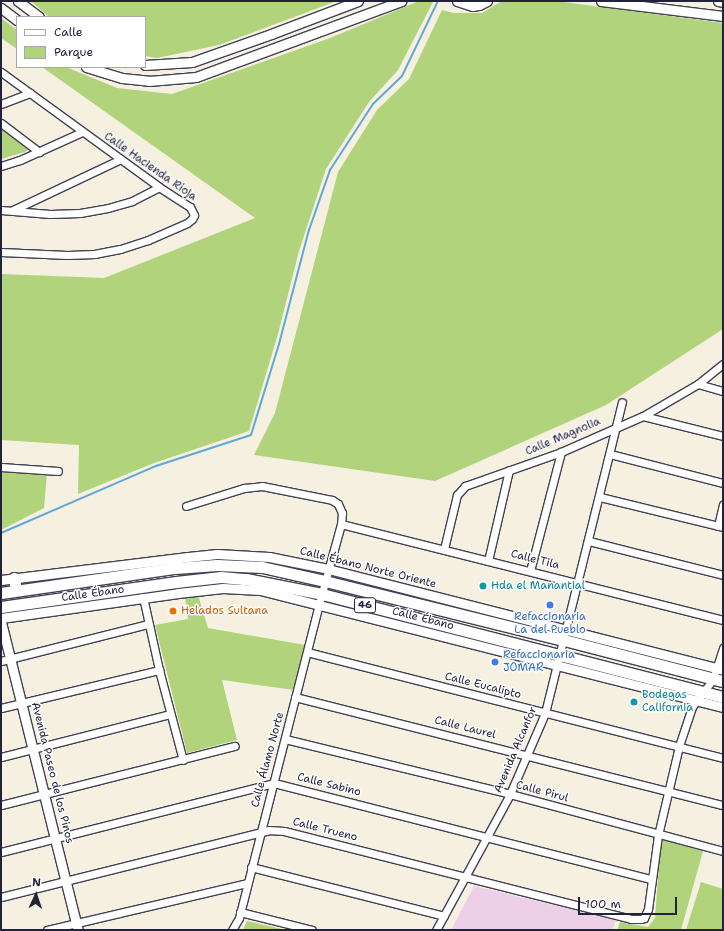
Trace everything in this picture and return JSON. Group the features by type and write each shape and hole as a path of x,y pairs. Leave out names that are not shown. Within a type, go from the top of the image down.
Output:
{"main road":[{"name":"Calle Ébano","path":"1,593 175,568 217,565 262,567 565,636 719,675"},
{"path":"14,578 16,590"},
{"name":"Calle Ébano","path":"1,607 77,601 176,582 221,578 273,583 320,599 699,696 723,697"}],"street":[{"path":"18,1 38,16"},
{"path":"146,65 192,62 358,1"},
{"path":"89,68 122,78 149,82 196,78 401,1"},
{"path":"458,1 472,6 479,5 486,1"},
{"path":"601,1 723,16"},
{"path":"718,1 723,2"},
{"path":"1,8 16,19"},
{"name":"Calle Hacienda Rioja","path":"1,72 158,187 194,211 192,219 148,240 120,249 95,254 67,255 1,252"},
{"path":"1,104 30,93"},
{"path":"1,123 39,152"},
{"path":"1,166 39,152 82,132"},
{"path":"12,210 121,159"},
{"path":"1,210 50,214 87,212 132,201 158,187"},
{"name":"Calle Magnolia","path":"444,549 457,496 460,491 470,484 561,452 642,416 698,384 723,364"},
{"path":"698,384 723,391"},
{"name":"Avenida Alcanfor","path":"436,930 510,794 545,713 589,541 622,402"},
{"path":"642,416 723,436"},
{"path":"530,571 561,452"},
{"path":"610,454 723,483"},
{"path":"1,467 58,471"},
{"path":"488,561 509,470"},
{"path":"186,506 244,488 262,486 332,500 341,508 341,524"},
{"path":"600,496 721,527 723,505"},
{"name":"Calle Tila","path":"341,524 578,582 723,620"},
{"name":"Calle Álamo Norte","path":"232,930 237,924 320,599 341,524"},
{"path":"589,541 723,575"},
{"name":"Calle Ébano Norte Oriente","path":"1,580 217,554 269,557 328,569 565,636"},
{"path":"1,618 77,601 143,597 222,588 243,588 320,599"},
{"path":"143,597 159,670 183,760"},
{"name":"Avenida Paseo de los Pinos","path":"1,622 5,660 22,703 78,926"},
{"path":"5,660 148,624"},
{"path":"652,878 658,835 667,791 679,746 690,712 699,696 719,675 723,648"},
{"name":"Calle Eucalipto","path":"307,652 723,758"},
{"path":"1,708 159,670"},
{"path":"699,696 723,707"},
{"name":"Calle Laurel","path":"295,697 723,805"},
{"path":"1,757 170,714"},
{"name":"Calle Pirul","path":"284,739 510,794 658,835 723,851"},
{"path":"1,805 235,746"},
{"name":"Calle Sabino","path":"1,852 274,783 652,878"},
{"name":"Calle Trueno","path":"1,897 230,841 260,831 284,831 631,918 644,918 648,909 652,878"},
{"path":"251,867 297,880 444,916"},
{"path":"47,930 78,926 247,883"},
{"path":"240,912 312,930"}],"shaded area":[{"path":"474,886 616,920 612,930 451,930"}],"green space":[{"path":"31,1 337,1 219,45 157,58 146,56 146,16 48,16"},
{"path":"419,1 433,2 398,70 369,102 326,169 299,251 278,334 249,431 154,463 78,494 79,445 1,440 1,274 104,278 255,218 43,68 68,68 117,88 172,94 330,38"},
{"path":"502,1 556,1 723,23 723,329 606,405 435,481 254,455 275,413 338,172 377,110 409,79 442,10 454,13 482,13"},
{"path":"1,18 16,29 16,48 1,38"},
{"path":"1,128 31,148 25,152 1,159"},
{"path":"1,471 47,473 44,508 1,530"},
{"path":"198,595 208,628 305,645 294,690 222,680 237,740 187,753 155,625 188,619 185,597"},
{"path":"661,839 703,851 681,930 617,930 620,922 648,927 655,918"},
{"path":"701,882 723,889 723,930 686,930"},
{"path":"247,921 286,930 243,930"}],"waterway":[{"path":"1,533 156,466 251,435 279,344 309,230 330,170 373,104 402,76 438,1"}],"place":[{"name":"Hda el Manantial","path":"483,586"},
{"name":"Refaccionaria La del Pueblo","path":"550,605"},
{"name":"Helados Sultana","path":"173,611"},
{"name":"Refaccionaria JOMAR","path":"495,662"},
{"name":"Bodegas California","path":"634,702"}]}
